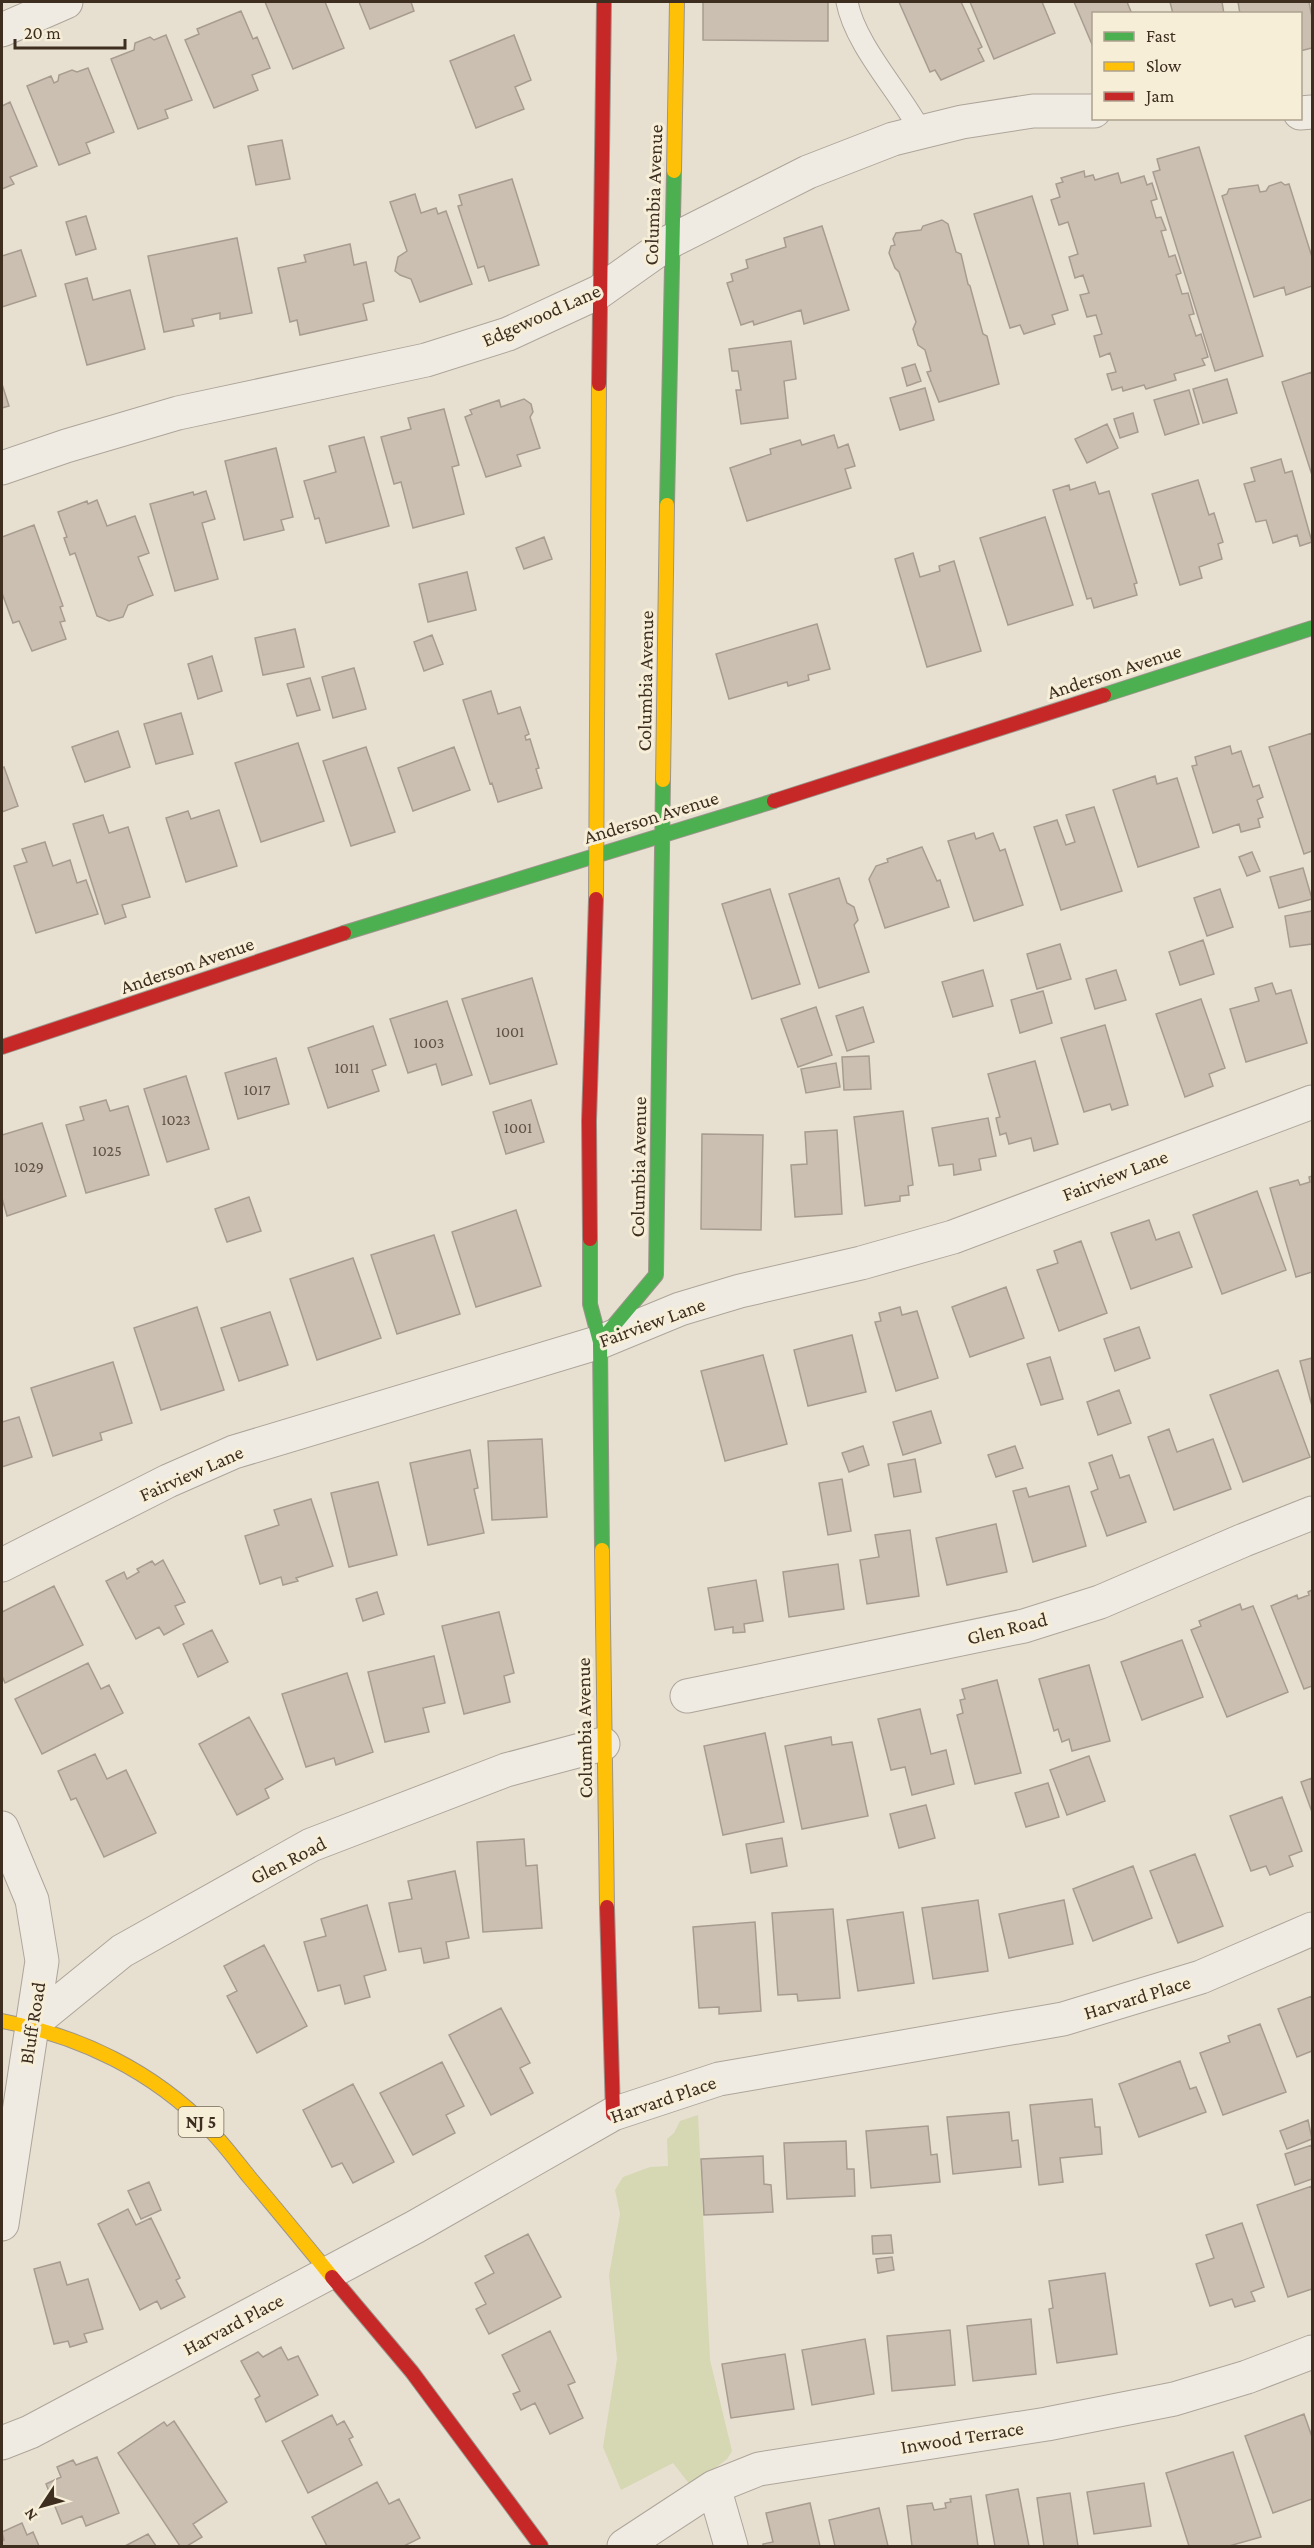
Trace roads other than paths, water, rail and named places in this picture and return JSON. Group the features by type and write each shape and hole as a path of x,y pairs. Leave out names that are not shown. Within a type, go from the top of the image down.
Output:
{"street":[{"path":"2,30 66,2"},
{"name":"Columbia Avenue","path":"604,2 599,292 597,854 589,1121 590,1304 600,1342 603,1744 613,2114"},
{"name":"Columbia Avenue","path":"600,1342 656,1275 671,241 678,2"},
{"name":"Edgewood Lane","path":"2,468 66,446 178,413 426,360 508,334 599,292 671,241 808,172 893,139 962,122 1033,111 1092,111"},
{"name":"Anderson Avenue","path":"2,1047 336,935 819,787 1312,628"},
{"name":"Fairview Lane","path":"2,1565 168,1481 234,1452 600,1342 680,1309 740,1291 861,1263 952,1238 1312,1102"},
{"name":"Glen Road","path":"687,1696 1024,1626 1100,1602 1312,1513"},
{"name":"Glen Road","path":"16,2023 122,1951 311,1845 506,1770 603,1744"},
{"name":"Bluff Road","path":"2,1828 32,1900 42,1961 16,2023 2,2224"},
{"name":"Harvard Place","path":"2,2443 30,2432 329,2272 613,2114 718,2079 1063,2019 1201,1977 1312,1929"},
{"name":"NJ 5","path":"16,2023 76,2040 122,2062 171,2094 209,2129 412,2372 541,2547"},
{"name":"Inwood Terrace","path":"624,2547 714,2487 759,2469 1047,2424 1174,2399 1247,2377 1312,2352"},
{"path":"714,2487 731,2547"}],"lane":[{"path":"847,2 860,35 921,132"}]}
